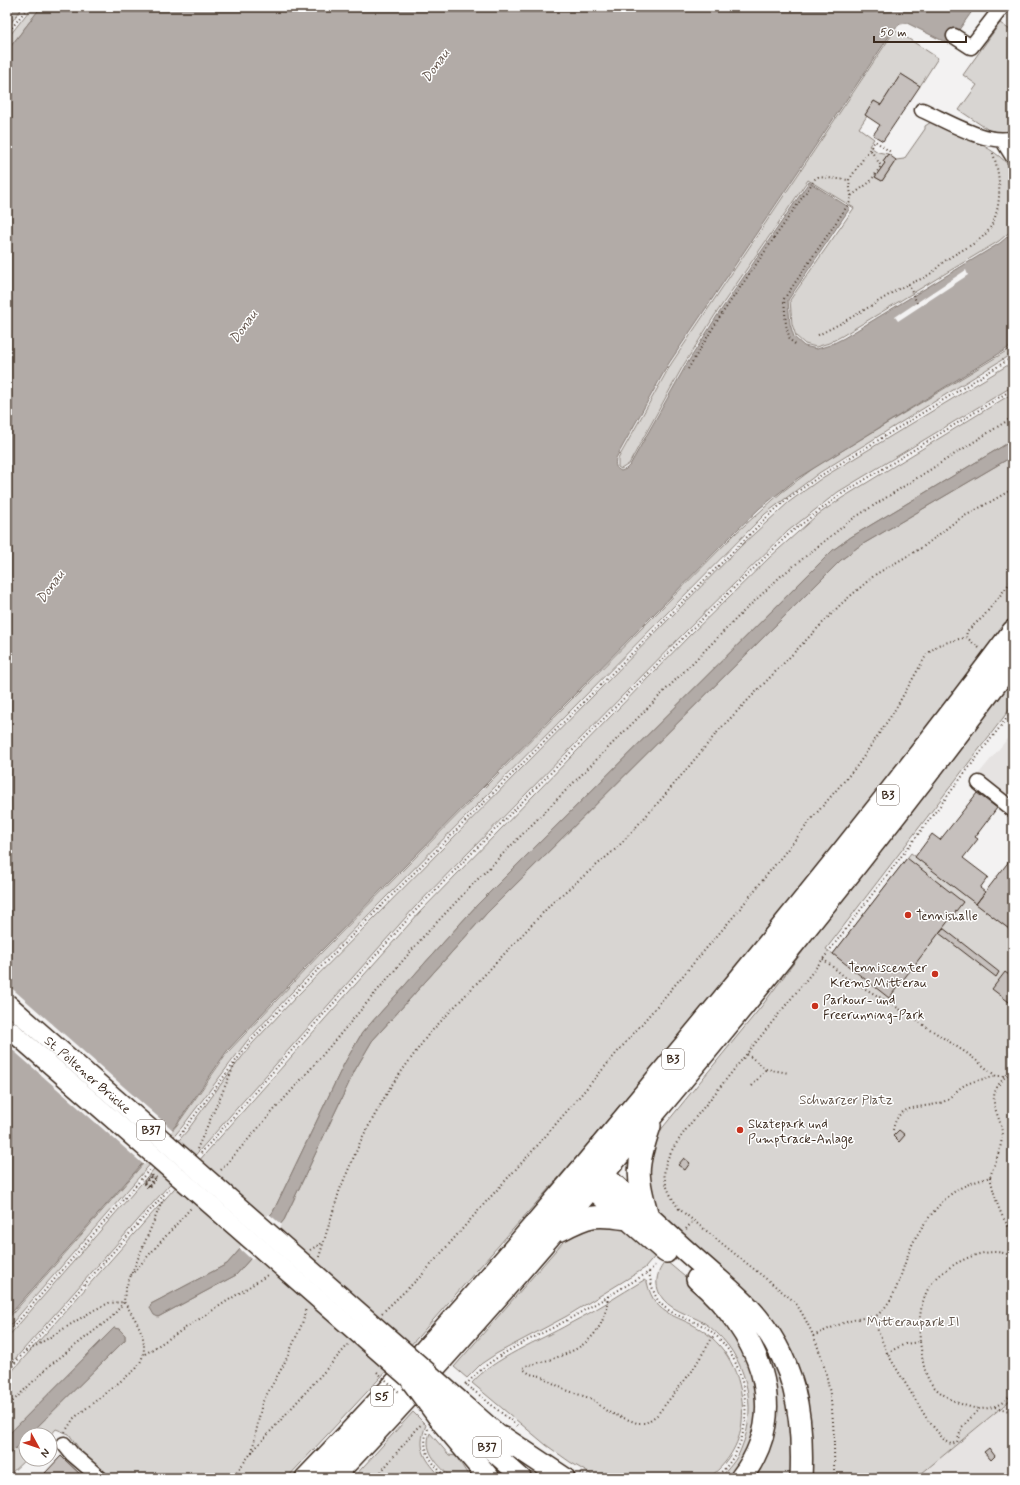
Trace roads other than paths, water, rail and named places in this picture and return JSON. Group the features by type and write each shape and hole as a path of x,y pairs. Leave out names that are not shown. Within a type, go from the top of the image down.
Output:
{"highway":[{"name":"B3","path":"448,1338 590,1175 1013,631"},
{"name":"B3","path":"448,1338 551,1235 590,1175 653,1116 791,947 1013,661"},
{"path":"648,1217 638,1173 641,1151 653,1116"},
{"path":"590,1175 648,1217 750,1310 766,1329 782,1355 798,1401 801,1428 801,1478"},
{"path":"590,1175 627,1218 702,1282 743,1333 755,1355 765,1387 767,1404 766,1425 760,1446 752,1463 741,1478"},
{"path":"551,1235 588,1216 599,1215 627,1218"},
{"name":"S5","path":"306,1478 448,1338"},
{"name":"S5","path":"332,1478 448,1338"},
{"path":"412,1381 446,1413 489,1478"},
{"path":"504,1438 564,1478"}],"main road":[{"name":"St. Pöltener Brücke","path":"7,1003 290,1262"},
{"name":"St. Pöltener Brücke","path":"7,1027 290,1262"},
{"name":"B37","path":"290,1262 412,1381"},
{"name":"B37","path":"290,1262 446,1413 522,1478"},
{"name":"B37","path":"446,1413 504,1438 549,1478"}],"lane":[{"path":"954,36 971,47 1002,7"},
{"path":"922,110 987,138 1010,141 1013,157"},
{"path":"979,783 1013,810"},
{"path":"64,1444 72,1454 100,1478"}],"water":[{"name":"Donau","path":"41,7 975,7 949,44 907,23 900,24 894,29 669,363 616,458 616,466 621,471 630,465 685,367 717,316 809,182 850,208 788,300 790,324 794,337 804,346 817,349 830,345 844,338 1000,243 1013,232 1013,345 798,478 760,508 735,532 321,951 227,1051 176,1125 7,1318 7,51"},
{"path":"1013,440 1013,456 858,547 841,560 486,914 372,1041 355,1070 284,1220 236,1275 158,1317 154,1315 150,1308 151,1304 227,1264 273,1212 344,1064 362,1033 477,905 833,550 851,537"},
{"path":"114,1328 119,1329 125,1335 125,1340 37,1427 18,1427 18,1446 7,1457 7,1436"}],"place":[{"name":"Tennishalle","path":"908,915"},
{"name":"Tenniscenter Krems Mitterau","path":"935,974"},
{"name":"Parkour- und Freerunning-Park","path":"815,1006"},
{"name":"Skatepark und Pumptrack-Anlage","path":"740,1130"}],"park label":[{"name":"Schwarzer Platz","path":"846,1099"},
{"name":"Mitteraupark II","path":"913,1321"}]}
